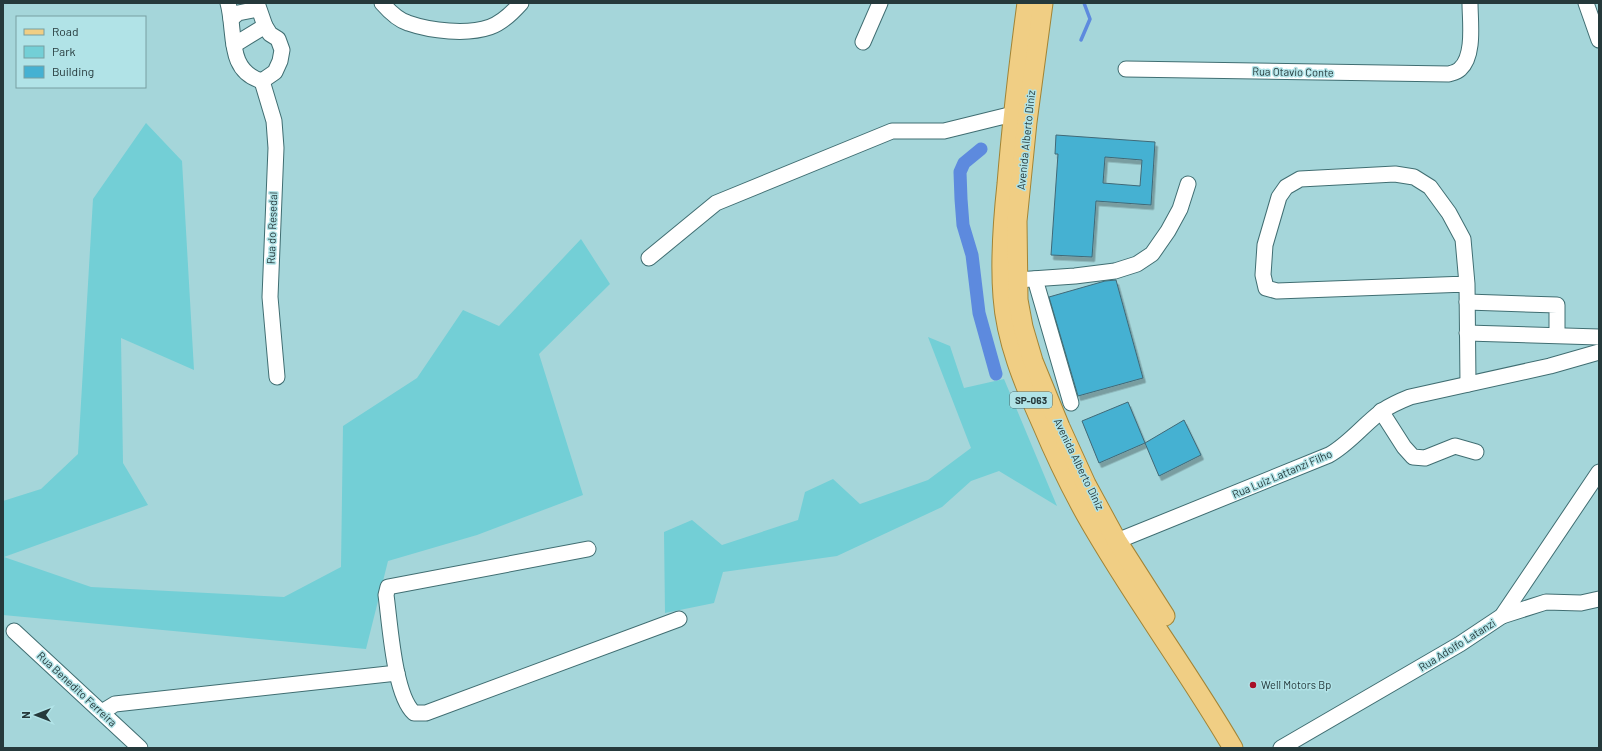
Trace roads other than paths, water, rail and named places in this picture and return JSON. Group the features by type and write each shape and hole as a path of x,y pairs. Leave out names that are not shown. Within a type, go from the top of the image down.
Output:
{"main road":[{"name":"Avenida Alberto Diniz","path":"1027,3 1013,114 1004,211 1002,263 1002,298 1016,358 1031,399 1053,450 1086,514 1120,571 1210,709 1233,748"},
{"name":"Avenida Alberto Diniz","path":"1043,3 1027,122 1018,213 1026,279 1018,300 1023,327 1033,361 1060,427 1086,484 1117,541 1247,748"}],"street":[{"path":"228,3 234,49 239,64 246,74 254,79 262,81 274,72 280,61 282,50 278,39 268,30 257,6 238,13 231,19"},
{"path":"382,3 388,11 407,23 438,30 470,31 491,27 516,7"},
{"path":"863,42 880,3"},
{"name":"Rua Otavio Conte","path":"1126,69 1448,74 1459,70 1465,63 1470,50 1470,3"},
{"path":"1586,3 1599,40"},
{"path":"234,49 268,30"},
{"name":"Rua do Resedal","path":"262,81 274,121 276,148 270,297 276,377"},
{"name":"Avenida Alberto Diniz","path":"648,258 716,203 892,131 944,131 1013,114"},
{"path":"1467,284 1277,291 1266,288 1262,275 1264,245 1279,197 1286,187 1300,179 1395,174 1414,177 1430,187 1449,213 1463,239 1467,284 1468,384"},
{"path":"1071,403 1026,279 1115,271 1137,264 1152,254 1168,231 1180,209 1188,184"},
{"path":"1467,302 1557,305 1562,336"},
{"path":"1467,333 1599,337"},
{"name":"Rua Luiz Lattanzi Filho","path":"1117,541 1329,455 1340,449 1381,411 1410,397 1550,366 1599,352"},
{"path":"1381,411 1404,447 1413,457 1425,458 1454,446 1476,452"},
{"name":"Rua Adolfo Latanzi","path":"1282,748 1460,644 1502,616 1599,472"},
{"path":"588,549 388,586 386,595 397,673 405,702 410,710 414,713 426,713 679,619"},
{"path":"1502,616 1546,602 1581,603 1599,599"},
{"name":"Rua Benedito Ferreira","path":"14,631 140,748"},
{"path":"102,712 115,704 397,673"}],"waterway":[{"path":"1081,40 1090,19 1084,3"},
{"path":"981,149 964,163 960,172 961,199 963,225 972,255 979,313 996,374"}],"place":[{"name":"Well Motors Bp","path":"1253,685"}]}
